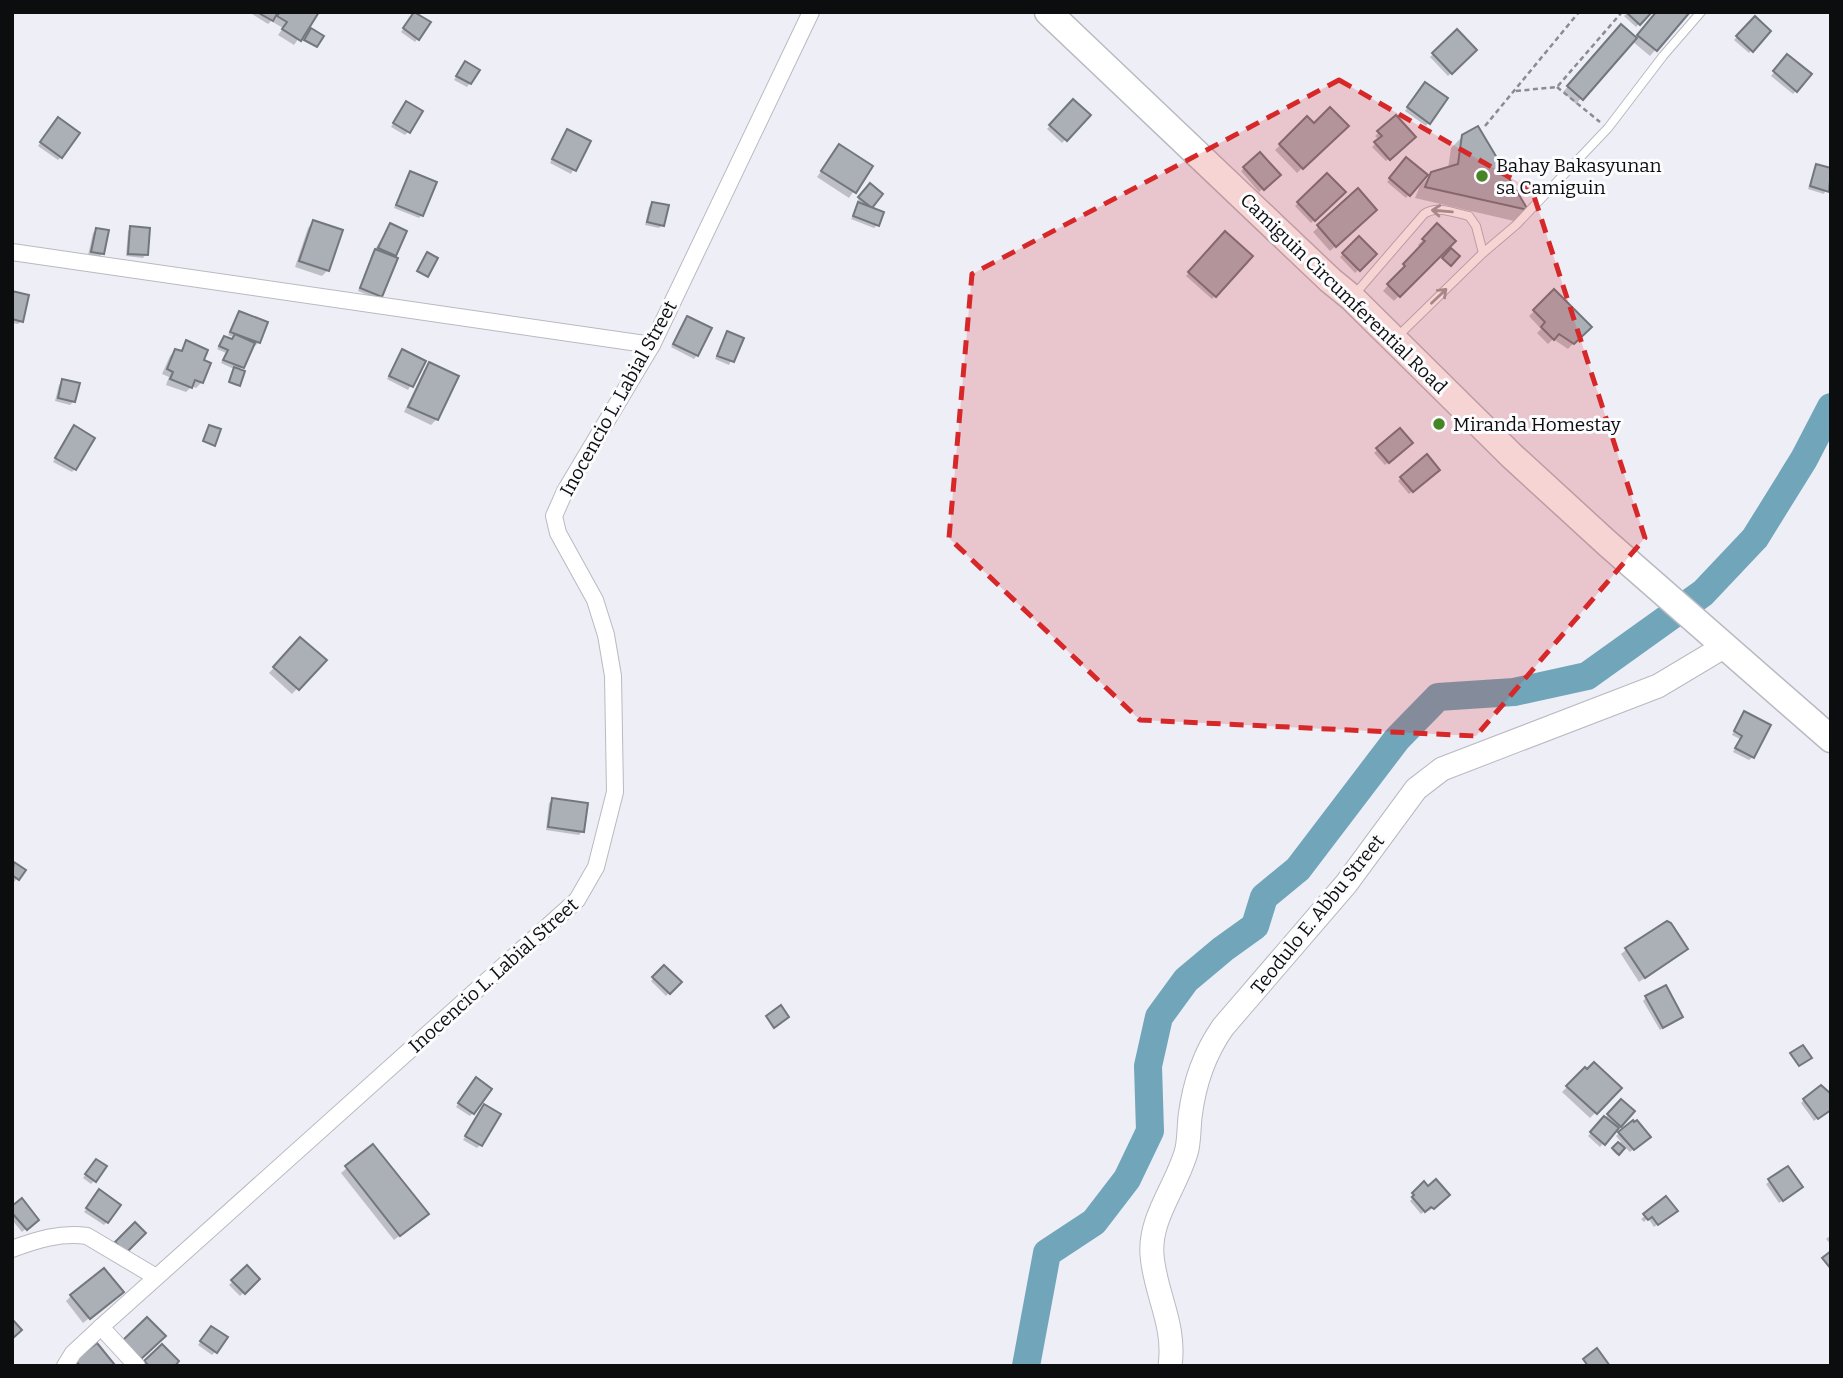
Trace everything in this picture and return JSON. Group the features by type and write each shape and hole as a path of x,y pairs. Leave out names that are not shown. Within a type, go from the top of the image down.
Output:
{"main road":[{"name":"Camiguin Circumferential Road","path":"1048,12 1329,280 1352,298 1512,456 1831,739"}],"street":[{"name":"Inocencio L. Labial Street","path":"156,1277 578,900 596,867 615,792 613,676 606,635 595,600 558,533 554,516 565,491 652,345 811,12"},
{"path":"12,252 652,345"},
{"name":"Teodulo E. Abbu Street","path":"1170,1366 1172,1344 1152,1254 1153,1232 1186,1149 1195,1087 1210,1045 1223,1027 1346,884 1416,789 1428,779 1442,769 1658,686 1725,646"},
{"path":"12,1250 57,1236 87,1236 156,1277 73,1353 65,1366"},
{"path":"101,1327 137,1366"}],"lane":[{"path":"1394,339 1516,225 1608,128 1663,55 1701,12"},
{"path":"1352,298 1424,214 1431,210 1469,216 1476,226 1483,253"}],"path":[{"path":"1485,126 1579,12"},
{"path":"1515,91 1557,87 1622,12"},
{"path":"1557,87 1608,128"}],"highlighted area":[{"path":"1339,80 1532,190 1645,538 1476,736 1140,720 949,538 972,274"}],"building":[{"path":"257,12 278,12 273,21"},
{"path":"280,12 319,12 301,41 282,29 287,22 277,16"},
{"path":"414,12 431,22 419,40 403,28"},
{"path":"1626,12 1652,12 1640,25"},
{"path":"1656,12 1690,12 1657,51 1637,35"},
{"path":"1755,16 1771,31 1753,52 1736,36"},
{"path":"1621,24 1637,38 1583,100 1567,86"},
{"path":"311,28 324,36 317,47 304,40"},
{"path":"1457,29 1477,50 1452,74 1432,53"},
{"path":"1787,54 1812,74 1797,92 1773,71"},
{"path":"465,61 480,70 471,84 456,76"},
{"path":"1425,82 1448,98 1430,124 1407,107"},
{"path":"1073,99 1091,115 1067,141 1049,125"},
{"path":"406,101 423,111 410,133 393,123"},
{"path":"1330,107 1349,126 1303,169 1279,144 1307,116 1314,123"},
{"path":"1396,115 1416,137 1390,160 1374,142 1382,136 1377,131"},
{"path":"58,117 80,133 62,158 40,142"},
{"path":"1478,126 1528,210 1425,187 1431,172 1458,164 1462,135"},
{"path":"567,129 591,141 576,171 552,159"},
{"path":"839,144 873,166 856,193 821,171"},
{"path":"1260,152 1281,175 1264,190 1243,167"},
{"path":"1406,157 1428,175 1410,196 1389,178"},
{"path":"1816,164 1831,168 1829,192 1810,186"},
{"path":"410,171 437,182 423,216 396,205"},
{"path":"1327,173 1346,192 1315,221 1297,202"},
{"path":"870,183 883,194 872,208 858,197"},
{"path":"1358,188 1377,210 1336,247 1317,225"},
{"path":"652,202 669,205 664,226 647,222"},
{"path":"858,202 884,212 879,226 853,216"},
{"path":"313,220 343,230 329,271 299,261"},
{"path":"390,223 407,231 396,256 378,248"},
{"path":"1437,223 1456,241 1400,297 1387,284 1405,266 1403,264 1425,241 1422,239"},
{"path":"130,226 150,228 148,255 128,254"},
{"path":"96,228 109,230 104,254 91,252"},
{"path":"1225,231 1253,256 1216,297 1188,272"},
{"path":"1359,236 1377,254 1360,271 1342,253"},
{"path":"1451,248 1460,256 1451,266 1442,258"},
{"path":"375,249 398,258 382,297 360,288"},
{"path":"427,252 438,258 428,277 417,271"},
{"path":"1554,289 1592,327 1574,344 1559,334 1554,340 1541,327 1545,322 1533,310"},
{"path":"12,291 29,295 23,322 12,319"},
{"path":"239,311 268,322 260,343 230,332"},
{"path":"687,316 712,328 698,356 673,344"},
{"path":"727,331 744,338 734,362 717,356"},
{"path":"235,334 255,343 244,368 223,360 228,350 219,346 224,336 232,339"},
{"path":"186,340 208,350 204,360 211,363 203,383 195,380 192,388 170,379 173,372 167,369 175,349 182,351"},
{"path":"402,349 426,361 413,387 389,376"},
{"path":"429,362 459,376 438,420 408,407"},
{"path":"234,367 245,371 240,386 229,382"},
{"path":"62,379 80,383 75,402 58,398"},
{"path":"74,425 95,438 76,470 55,458"},
{"path":"209,425 221,429 215,446 203,441"},
{"path":"1400,428 1413,443 1389,463 1376,448"},
{"path":"1427,454 1440,470 1413,492 1400,477"},
{"path":"300,637 327,660 299,690 273,667"},
{"path":"1744,711 1771,725 1754,758 1735,748 1742,736 1734,731"},
{"path":"552,798 588,803 584,832 548,827"},
{"path":"14,862 26,870 19,880 12,875"},
{"path":"1667,921 1688,949 1645,978 1625,948"},
{"path":"664,965 682,982 670,994 652,977"},
{"path":"1666,985 1683,1017 1663,1028 1645,996"},
{"path":"781,1005 789,1017 774,1028 766,1016"},
{"path":"1803,1045 1812,1058 1799,1066 1790,1053"},
{"path":"1594,1062 1622,1088 1597,1114 1566,1086"},
{"path":"476,1077 492,1089 474,1114 458,1103"},
{"path":"1821,1085 1831,1094 1831,1110 1818,1119 1803,1099"},
{"path":"1621,1099 1635,1111 1621,1127 1607,1114"},
{"path":"484,1104 501,1114 482,1146 465,1136"},
{"path":"1604,1116 1619,1128 1605,1145 1590,1132"},
{"path":"1633,1120 1637,1120 1651,1137 1634,1150 1618,1132"},
{"path":"1618,1142 1625,1148 1619,1155 1612,1148"},
{"path":"373,1144 429,1214 400,1236 345,1166"},
{"path":"96,1159 107,1166 96,1182 85,1174"},
{"path":"1788,1166 1803,1187 1783,1201 1768,1179"},
{"path":"1436,1179 1450,1195 1434,1209 1431,1207 1425,1212 1412,1197 1412,1193 1424,1181 1428,1186"},
{"path":"99,1189 121,1205 108,1223 86,1208"},
{"path":"1666,1196 1678,1211 1658,1225 1652,1217 1648,1220 1643,1214"},
{"path":"22,1198 39,1220 27,1230 12,1213 12,1206"},
{"path":"135,1222 146,1233 126,1253 115,1242"},
{"path":"1831,1251 1831,1269 1822,1258"},
{"path":"247,1265 260,1279 245,1294 231,1280"},
{"path":"104,1268 124,1292 90,1319 70,1295"},
{"path":"147,1317 166,1336 141,1359 123,1340"},
{"path":"12,1319 22,1330 12,1339"},
{"path":"211,1326 228,1337 217,1353 200,1341"},
{"path":"97,1343 115,1365 80,1366 75,1360"},
{"path":"162,1344 179,1361 175,1366 149,1366 144,1361"},
{"path":"1597,1348 1610,1366 1588,1366 1583,1359"}],"waterway":[{"path":"1026,1366 1047,1253 1094,1222 1127,1179 1150,1131 1148,1066 1159,1017 1186,980 1255,926 1264,897 1298,869 1397,739 1438,697 1514,692 1587,676 1703,593 1755,538 1804,459 1831,407"}],"place":[{"name":"Bahay Bakasyunan sa Camiguin","path":"1482,176"},
{"name":"Miranda Homestay","path":"1439,424"}]}
